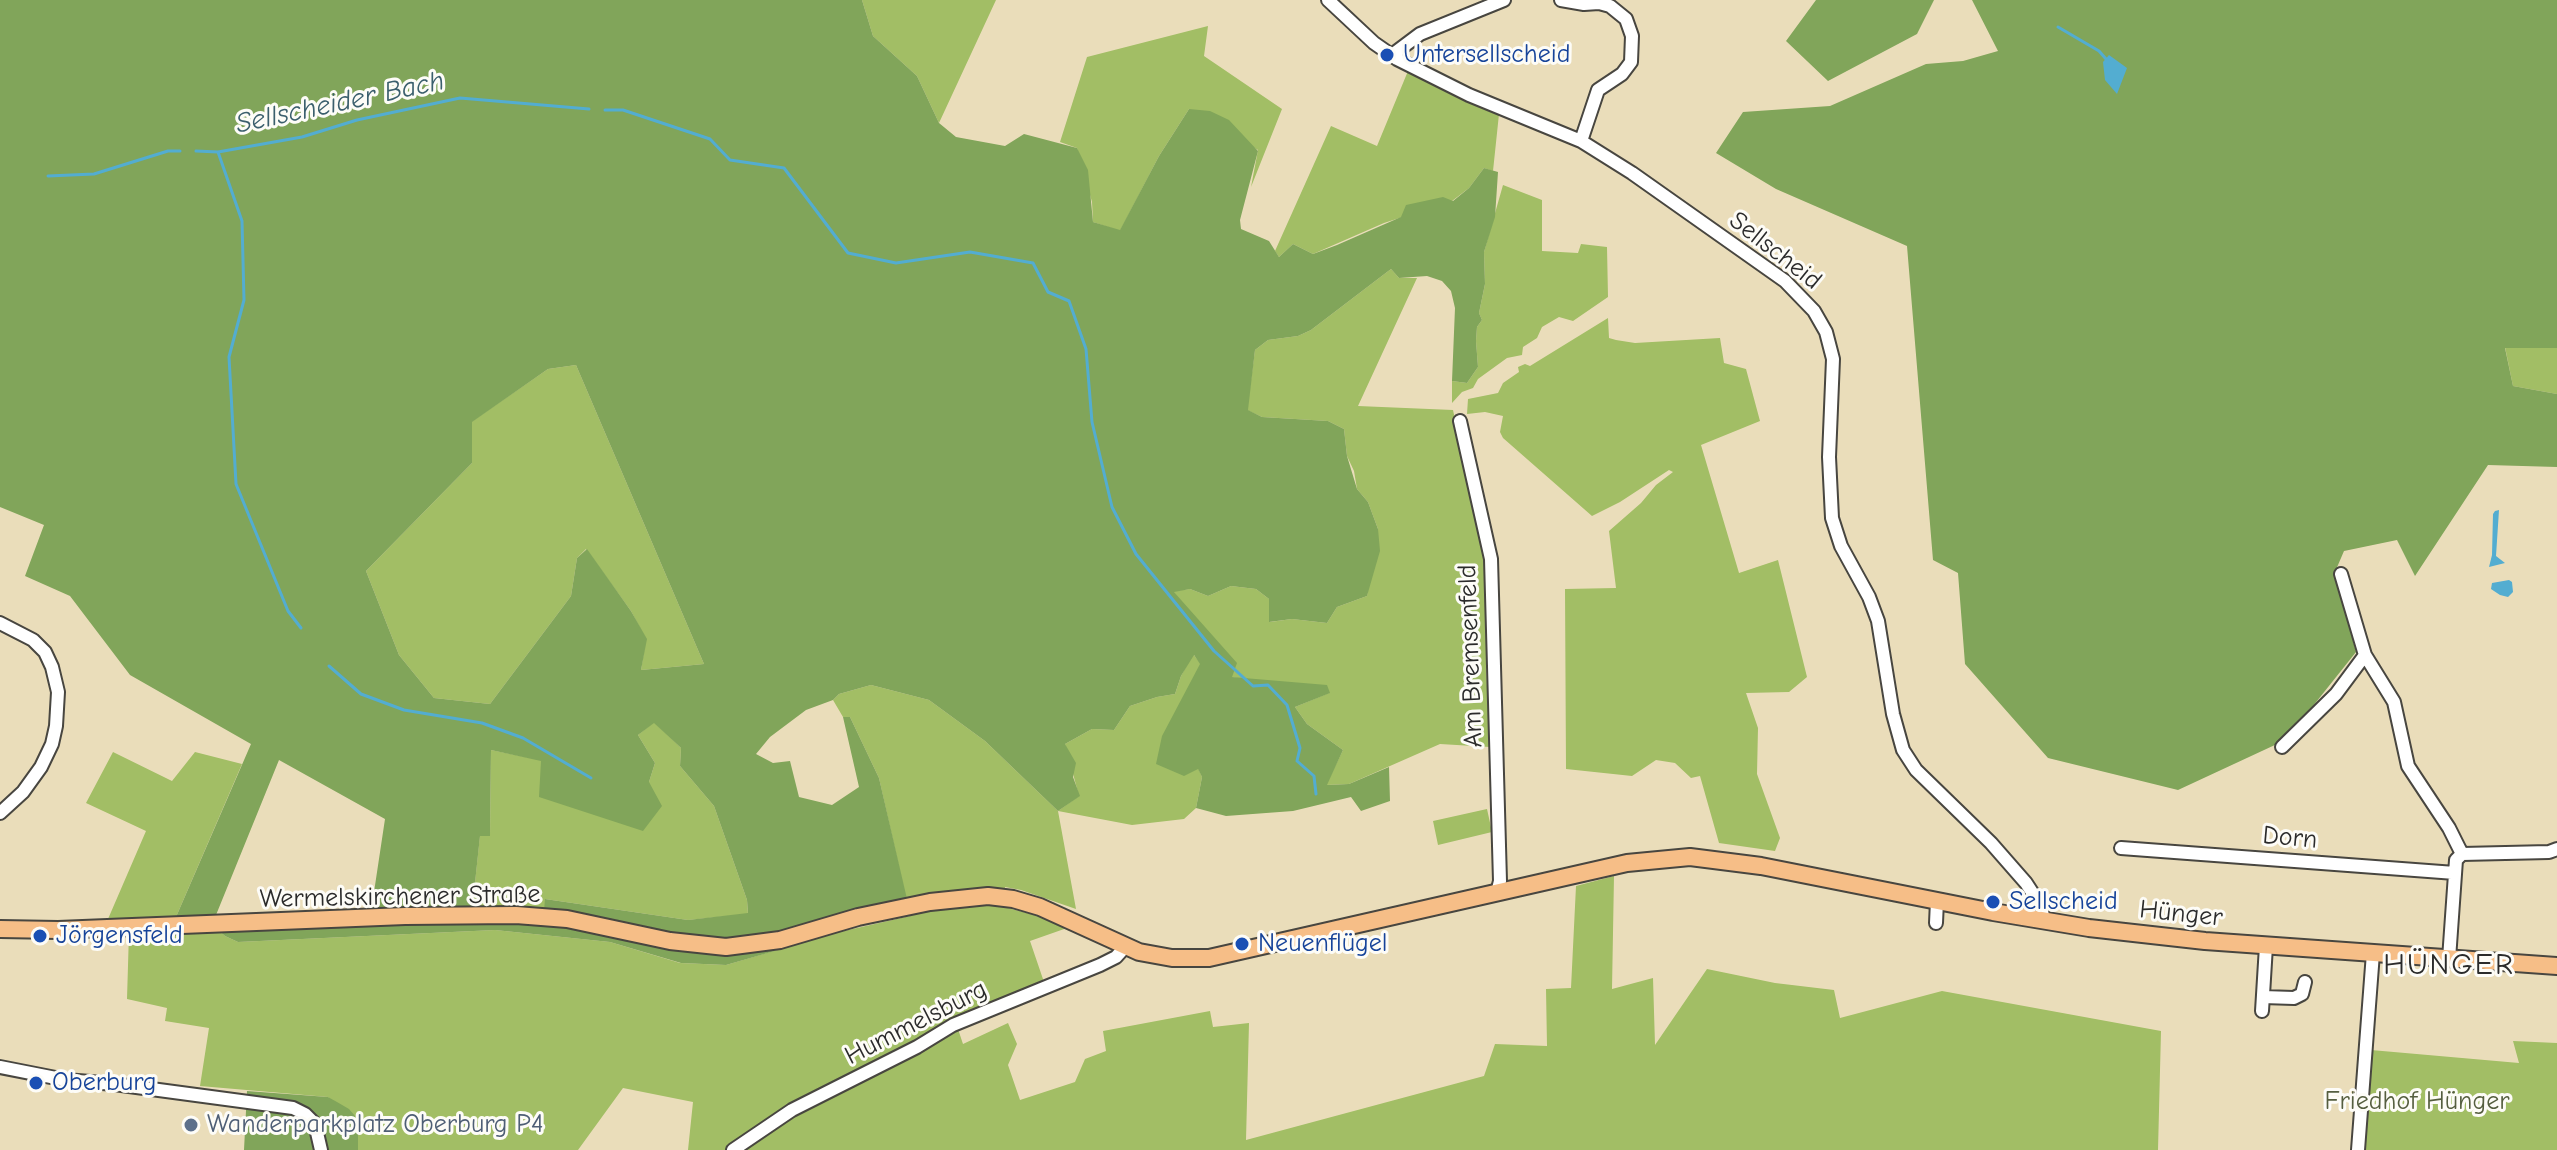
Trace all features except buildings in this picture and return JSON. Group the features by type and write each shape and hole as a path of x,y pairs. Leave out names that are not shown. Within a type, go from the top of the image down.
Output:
{"main road":[{"path":"1125,947 1163,957 1222,957 1636,861 1690,857 1761,866 2044,921"},
{"name":"Wermelskirchener Straße","path":"0,929 58,930 516,915 567,919 678,943 726,947 772,942 868,915 930,902 984,896 1031,904 1125,947"},
{"name":"Hünger","path":"2044,921 2266,946 2557,966"}],"street":[{"name":"Sellscheid","path":"1328,0 1374,43 1392,55 1469,95 1581,141 1785,281 1808,303 1820,319 1833,359 1829,457 1832,518 1841,546 1869,597 1878,621 1900,743 1916,770 1991,843 2026,883 2041,906 2044,921"},
{"path":"1392,55 1420,34 1504,0"},
{"path":"1561,0 1610,6 1626,19 1632,36 1631,62 1622,74 1598,90 1581,141"},
{"name":"Am Bremsenfeld","path":"1460,421 1491,559 1500,881 1497,893"},
{"path":"2341,574 2365,655 2393,697 2410,770 2449,828 2462,854"},
{"path":"0,623 25,635 45,652 58,692 56,726 41,767 23,792 0,813"},
{"path":"2282,747 2336,694 2365,655"},
{"name":"Dorn","path":"2121,848 2455,873"},
{"path":"2449,959 2456,860 2462,854 2549,852 2557,849"},
{"path":"1936,923 1937,901"},
{"path":"2266,946 2263,1004 2302,994 2305,982"},
{"name":"Hummelsburg","path":"733,1150 792,1110 917,1047 953,1025 1091,969 1116,957 1125,947"},
{"path":"2358,1150 2373,953"},
{"path":"0,1067 66,1080 293,1108 315,1124 321,1150"}],"green space":[{"path":"0,0 862,0 873,36 917,76 939,123 956,137 1005,146 1024,134 1077,148 1088,170 1093,222 1120,230 1159,156 1189,109 1210,111 1229,120 1258,151 1240,220 1241,229 1269,241 1279,257 1293,244 1313,254 1337,245 1401,217 1406,205 1443,197 1453,201 1469,188 1484,168 1498,172 1495,217 1484,252 1485,284 1479,313 1482,320 1477,327 1476,341 1478,367 1467,383 1452,381 1455,308 1451,291 1442,281 1427,276 1399,278 1391,269 1311,330 1298,336 1268,340 1255,350 1248,410 1262,417 1328,421 1344,429 1347,456 1357,489 1368,502 1378,529 1380,551 1367,596 1337,607 1327,623 1292,619 1269,622 1269,599 1256,589 1231,586 1208,596 1190,589 1174,592 1237,663 1232,677 1327,685 1330,693 1295,707 1307,724 1343,750 1327,785 1349,784 1389,767 1390,801 1361,811 1351,797 1293,811 1226,816 1196,808 1202,777 1198,769 1184,776 1156,764 1162,736 1200,664 1194,655 1181,676 1175,694 1130,706 1114,730 1092,729 1065,744 1076,763 1073,777 1080,796 1058,811 985,741 929,700 871,685 839,694 833,700 806,710 770,737 756,754 773,763 790,761 799,797 832,805 859,787 843,717 850,717 879,778 907,899 785,933 725,943 544,911 545,899 688,920 748,913 747,900 714,806 680,766 681,748 654,723 638,735 655,763 649,782 662,806 643,831 539,797 541,761 491,750 490,836 480,836 472,911 371,912 385,819 279,760 216,915 176,917 251,744 130,675 70,596 25,576 44,525 0,507","holes":["576,365 704,664 641,670 647,639 587,549 577,558 571,596 490,704 434,698 399,655 366,571 472,463 472,422 548,369"]},
{"path":"862,0 996,0 939,123 917,76 873,36"},
{"path":"1816,0 1934,0 1917,34 1828,81 1786,41"},
{"path":"1972,0 2557,0 2557,348 2505,348 2513,386 2557,394 2557,467 2488,465 2415,576 2397,540 2344,551 2335,572 2356,652 2305,716 2277,744 2178,790 2048,758 1965,664 1958,573 1933,560 1907,246 1776,189 1716,153 1743,112 1830,106 1926,64 1963,61 1998,51"},
{"path":"1208,26 1204,56 1282,109 1251,187 1258,150 1189,109 1159,156 1120,231 1093,222 1092,202 1077,148 1060,142 1087,57"},
{"path":"1408,71 1499,114 1493,171 1484,168 1469,188 1452,201 1384,223 1313,254 1293,244 1279,257 1275,251 1331,126 1377,146"},
{"path":"1503,185 1542,200 1542,251 1578,253 1581,244 1607,247 1608,297 1573,321 1559,317 1542,327 1537,338 1523,347 1522,355 1507,358 1452,403 1452,381 1467,383 1478,367 1476,341 1477,327 1482,320 1479,313 1485,284 1484,252"},
{"path":"1391,269 1399,278 1417,278 1358,406 1453,410 1486,560 1490,747 1440,744 1349,784 1326,785 1343,750 1307,724 1295,707 1329,693 1231,677 1173,591 1190,589 1208,596 1231,586 1256,589 1269,599 1270,622 1292,619 1327,623 1337,607 1367,596 1378,529 1368,502 1357,489 1347,456 1344,429 1328,421 1262,417 1247,410 1255,350 1268,340 1298,336 1311,330"},
{"path":"1608,318 1609,338 1616,340 1635,343 1720,338 1724,363 1746,369 1760,421 1701,445 1739,573 1778,560 1807,677 1789,692 1746,693 1758,728 1757,774 1780,838 1775,851 1719,843 1700,776 1691,778 1675,763 1656,760 1632,776 1566,769 1565,589 1616,588 1609,531 1673,472 1669,470 1592,516 1503,438 1500,432 1503,416 1485,412 1467,414 1468,399 1498,393 1503,383 1519,372 1518,367 1525,364 1530,366"},
{"path":"2505,347 2557,348 2557,394 2513,386"},
{"path":"576,365 704,664 641,670 646,639 631,611 586,549 577,558 571,596 490,704 434,698 399,655 366,571 472,463 471,422 548,369"},
{"path":"1193,654 1201,664 1191,685 1198,768 1202,777 1196,808 1184,819 1132,825 1058,811 1079,796 1065,744 1092,729 1114,730 1130,706 1175,694"},
{"path":"871,685 929,700 985,741 1058,811 1076,909 1005,887 1004,907 1067,928 1030,941 1045,985 957,1026 963,1044 1008,1023 1017,1044 1008,1065 1020,1100 1075,1082 1085,1059 1106,1051 1103,1031 1210,1011 1213,1027 1249,1023 1246,1140 1484,1076 1495,1044 1547,1046 1546,989 1571,988 1576,886 1614,876 1612,989 1653,978 1655,1045 1707,969 1775,983 1834,990 1840,1018 1942,991 2161,1031 2158,1150 688,1150 693,1102 623,1088 578,1150 358,1150 358,1128 328,1097 200,1086 209,1028 165,1021 167,1008 127,999 129,932 218,930 238,942 495,930 610,942 680,963 726,965 835,933 910,916 879,778 850,717 843,717 833,700 839,694"},
{"path":"654,722 681,748 680,766 714,806 747,900 748,914 688,920 545,899 545,911 472,911 480,835 490,835 491,750 649,782 655,763 638,735"},
{"path":"113,752 172,781 195,752 242,764 176,917 108,919 146,831 86,803"},
{"path":"1487,809 1492,832 1438,845 1433,821"},
{"path":"349,923 544,923 682,951 725,955 778,950 726,965 681,963 610,942 495,930 238,942 218,930"},
{"name":"Friedhof Hünger","path":"2513,1041 2557,1043 2557,1150 2364,1150 2371,1050 2519,1063"},
{"path":"247,1091 328,1097 355,1116 358,1150 244,1150"}],"water":[{"path":"2109,55 2127,68 2117,94 2105,80 2103,62"},
{"path":"2499,510 2496,556 2505,563 2489,567 2493,514"},
{"path":"2509,580 2513,592 2508,597 2491,589 2492,583"}],"waterway":[{"path":"2058,27 2099,51 2106,59"},
{"name":"Sellscheider Bach","path":"196,151 218,152 302,137 357,120 460,98 589,109"},
{"name":"Sellscheider Bach","path":"605,110 623,110 710,139 730,160 784,168 848,253 896,263 970,252 1033,263 1048,292 1069,301 1086,349 1092,422 1112,507 1136,554 1214,651 1253,686 1268,685 1287,705 1300,748 1297,761 1314,776 1316,794"},
{"name":"Sellscheider Bach","path":"48,176 94,174 168,151 180,151"},
{"path":"218,152 242,221 244,300 229,357 236,484 288,611 301,628"},
{"path":"329,666 361,694 404,710 482,723 523,738 591,778"}],"place":[{"name":"Untersellscheid","path":"1387,55"},
{"name":"Sellscheid","path":"1993,902"},
{"name":"Jörgensfeld","path":"40,936"},
{"name":"Neuenflügel","path":"1242,944"},
{"name":"Oberburg","path":"36,1083"},
{"name":"Wanderparkplatz Oberburg P4","path":"191,1125"}],"district":[{"name":"HÜNGER","path":"2449,966"}]}
